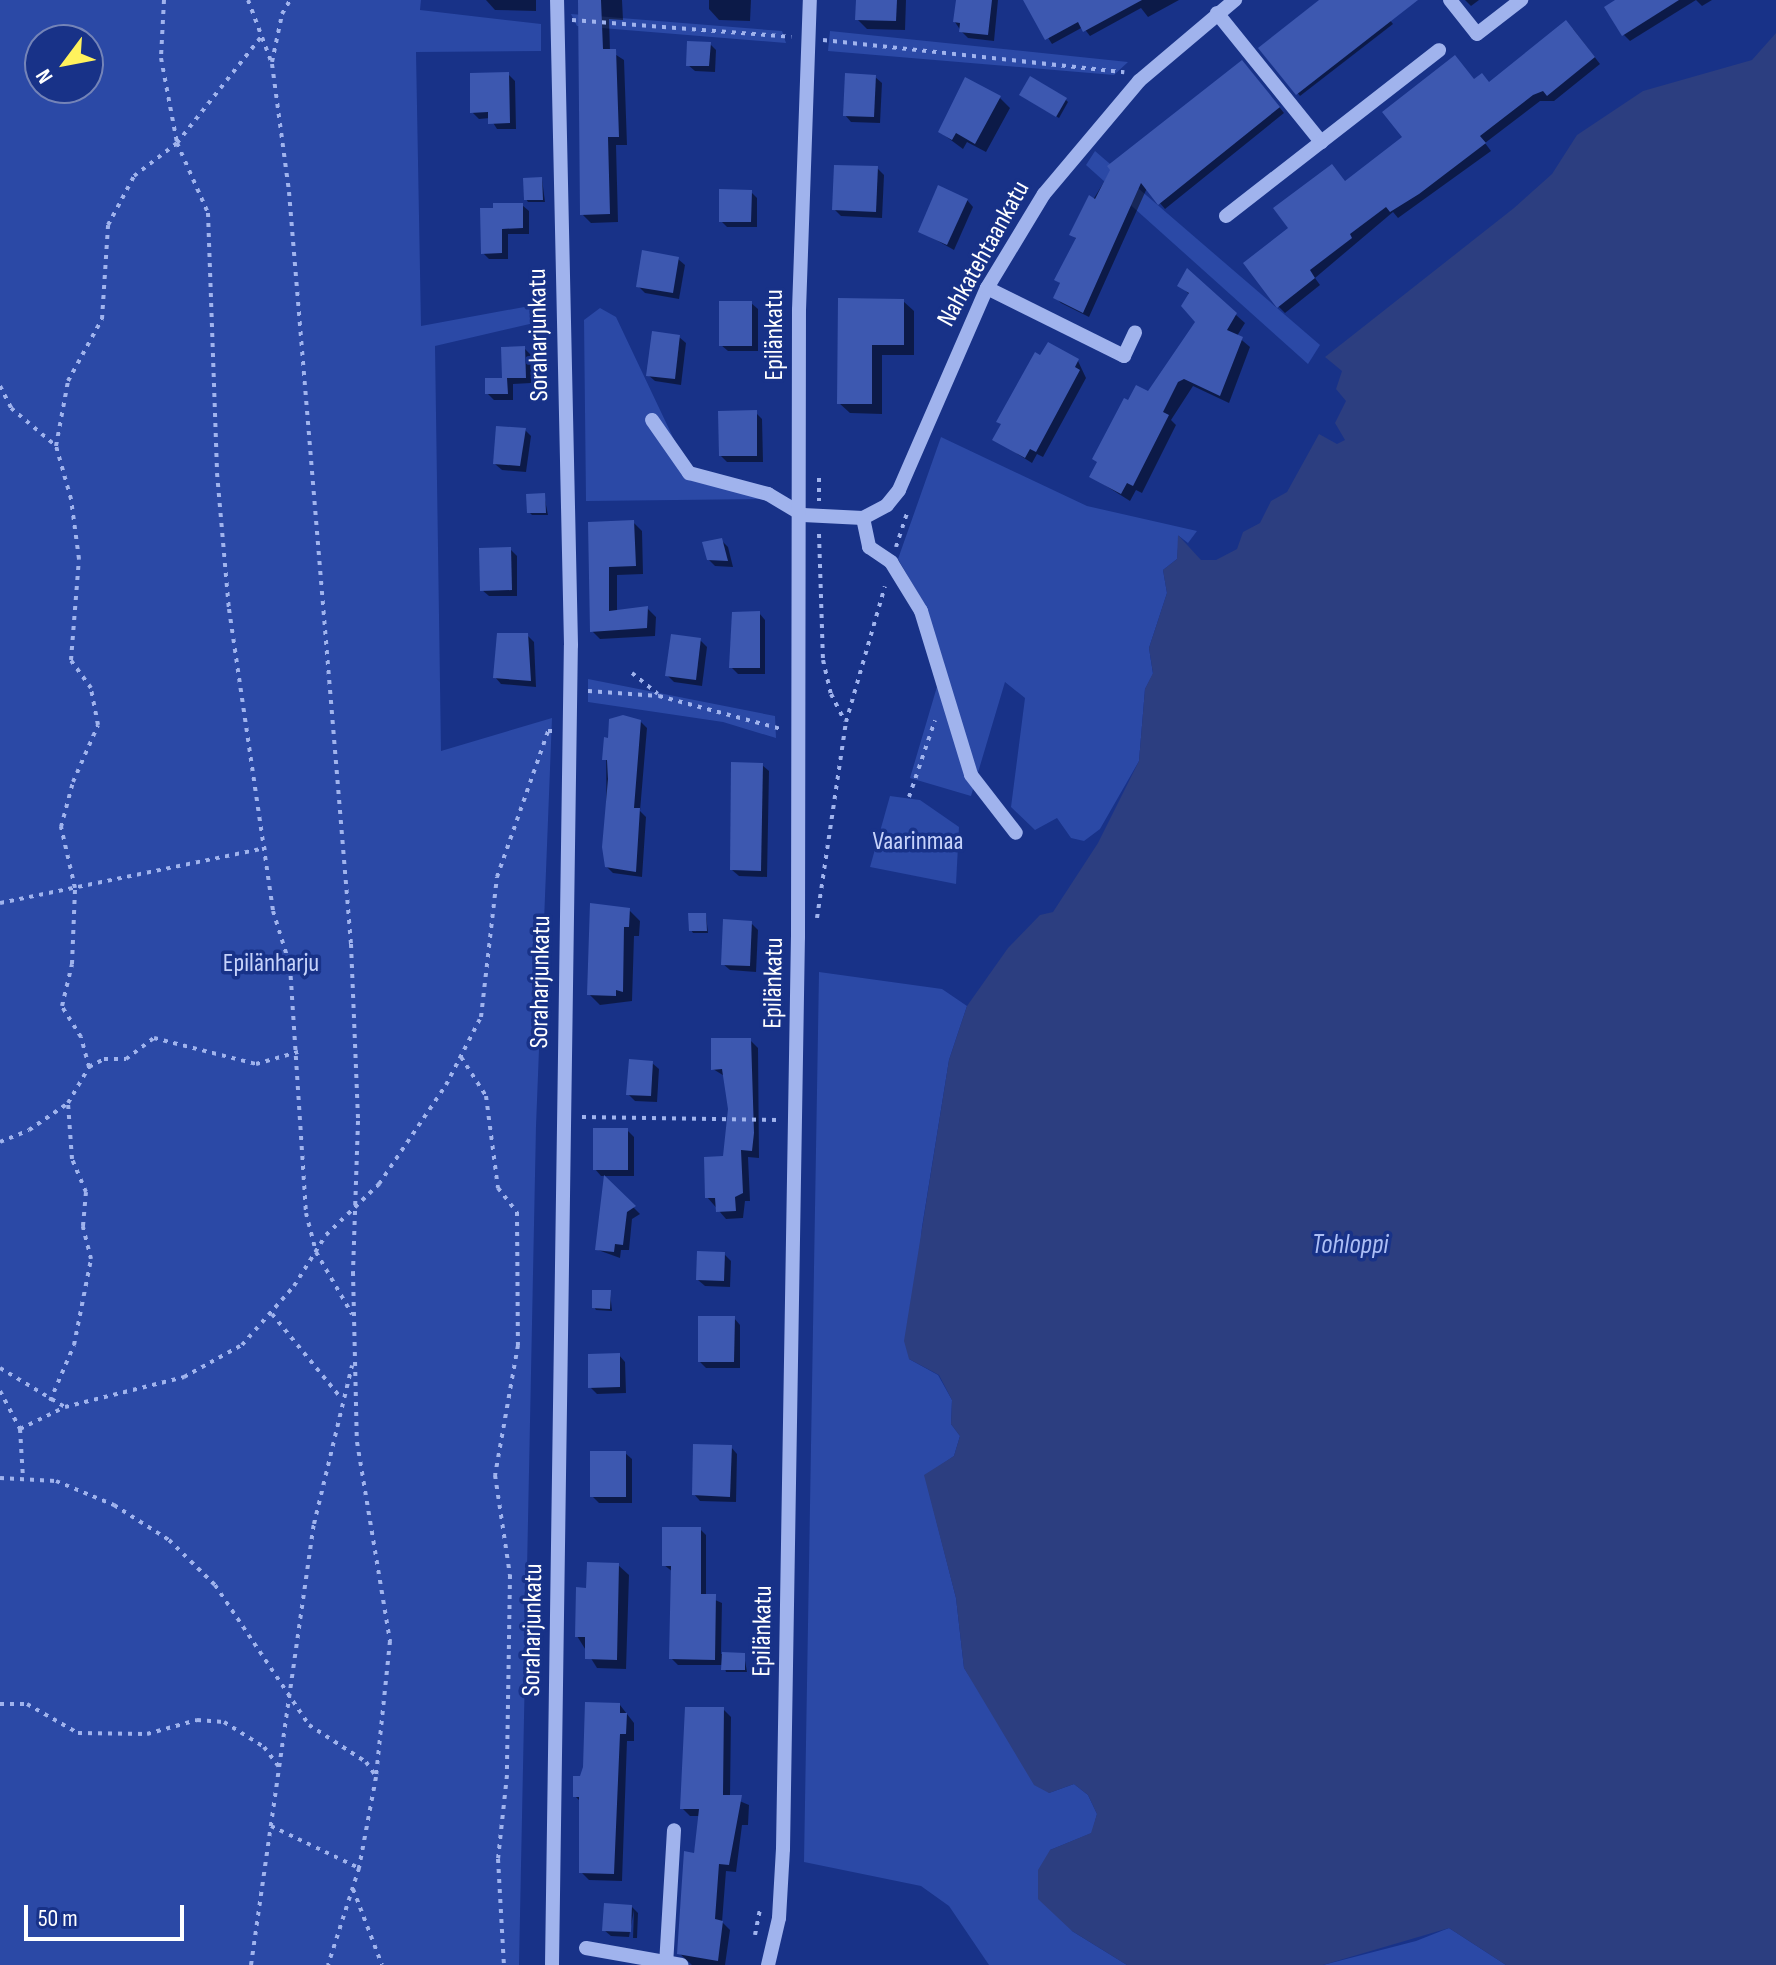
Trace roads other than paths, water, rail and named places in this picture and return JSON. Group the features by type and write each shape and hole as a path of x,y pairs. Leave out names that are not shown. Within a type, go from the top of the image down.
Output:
{"street":[{"name":"Soraharjunkatu","path":"552,1965 570,688 557,0"},
{"name":"Epilänkatu","path":"768,1965 779,1918 783,1849 803,515 799,310 810,0"},
{"name":"Nahkatehtaankatu","path":"863,518 887,505 899,490 987,288 1044,194 1139,81 1235,0"},
{"path":"1450,0 1477,34 1521,0"},
{"path":"1217,13 1321,142"},
{"path":"1226,216 1439,50"},
{"path":"987,288 1124,356 1135,332"},
{"path":"652,420 689,473 768,494 803,515 863,518 869,547 891,562 921,611 946,683 971,775 1016,833"},
{"path":"586,1948 671,1964 674,1830"}],"water":[{"name":"Tohloppi","path":"1776,33 1776,1965 1506,1965 1449,1928 1323,1965 1127,1965 1072,1931 1038,1899 1038,1870 1050,1850 1091,1833 1097,1814 1088,1795 1074,1784 1049,1793 1034,1785 964,1668 956,1598 924,1475 954,1456 960,1436 951,1424 952,1400 939,1375 909,1359 904,1341 949,1060 967,1006 1008,948 1040,915 1053,912 1098,843 1139,761 1145,689 1153,673 1149,648 1167,593 1163,570 1177,559 1178,535 1201,560 1216,560 1237,549 1243,532 1260,523 1271,501 1287,492 1319,434 1337,444 1345,440 1335,423 1346,401 1336,389 1342,371 1325,357 1514,208 1552,174 1577,135 1643,91 1752,60"}],"park label":[{"name":"Vaarinmaa","path":"918,842"},
{"name":"Epilänharju","path":"271,964"}]}
